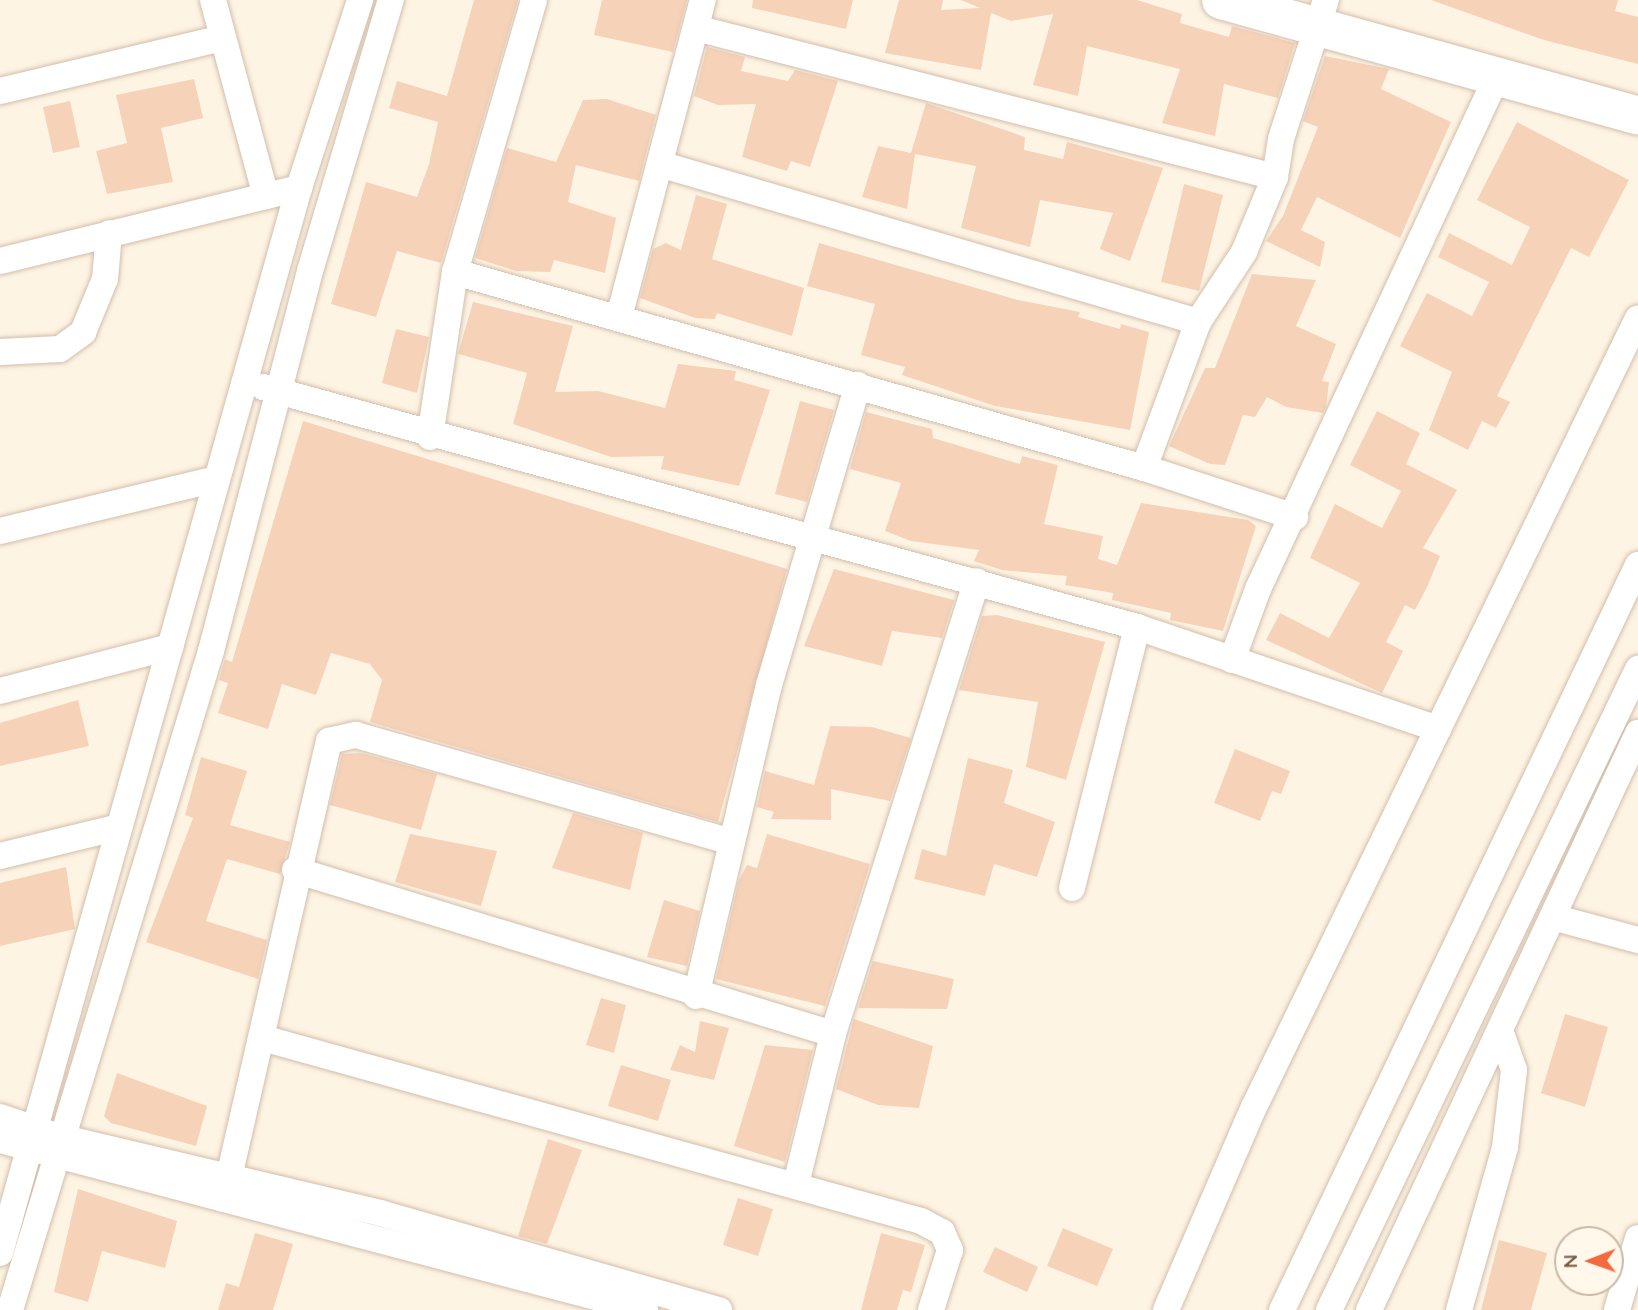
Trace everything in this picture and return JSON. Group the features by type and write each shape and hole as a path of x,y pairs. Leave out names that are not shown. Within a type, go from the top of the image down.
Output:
{"street":[{"path":"213,0 267,196"},
{"path":"0,1305 12,1310 44,1143 119,827 299,188 360,0"},
{"path":"0,1253 44,1143 211,651 278,394 391,0"},
{"path":"430,437 455,272 534,0"},
{"path":"619,317 663,165 703,0"},
{"path":"1221,0 1324,8 1638,93"},
{"path":"1324,8 1498,74 1638,116"},
{"path":"1144,468 1198,322 1244,252 1275,177 1324,8"},
{"path":"696,28 1275,177"},
{"path":"0,91 223,38"},
{"path":"1232,660 1498,74"},
{"path":"663,165 1198,322"},
{"path":"0,261 299,188"},
{"path":"0,352 60,349 83,332 105,279 108,233"},
{"path":"455,272 1144,468 1295,517"},
{"path":"1166,1310 1254,1107 1638,318"},
{"path":"245,379 278,394 430,437 813,535 1137,627 1438,729"},
{"path":"696,996 731,842 813,535 858,385"},
{"path":"0,531 217,479"},
{"path":"1282,1310 1638,565"},
{"path":"796,1184 833,1034 977,581"},
{"path":"1072,888 1137,627"},
{"path":"0,691 170,647"},
{"path":"1329,1310 1638,669"},
{"path":"1369,1310 1500,1030 1632,771 1638,733"},
{"path":"227,1187 266,1039 295,870 329,741 356,735 731,842"},
{"path":"0,856 119,827"},
{"path":"295,870 696,996 833,1034"},
{"path":"1556,918 1638,940"},
{"path":"1459,1310 1504,1147 1514,1070 1500,1030"},
{"path":"266,1039 796,1184 942,1232 950,1267 931,1310"},
{"path":"0,1117 44,1143"},
{"path":"0,1140 44,1143 719,1310"},
{"path":"227,1187 645,1310"},
{"path":"1617,1310 1633,1270 1638,1238"}],"building":[{"path":"474,0 518,0 441,263 397,251 376,317 331,304 366,182 417,197 429,164 438,122 389,108 397,81 447,96"},
{"path":"602,0 687,0 673,52 594,35"},
{"path":"753,0 853,0 846,29 752,8"},
{"path":"899,0 943,0 941,10 980,8 961,0 1137,0 1182,14 1180,23 1229,37 1232,26 1295,43 1278,98 1224,84 1215,136 1162,123 1180,69 1087,46 1078,96 1033,85 1053,14 1011,21 991,13 981,70 885,53"},
{"path":"1431,0 1618,0 1615,11 1638,17 1638,64 1544,40"},
{"path":"707,47 745,57 741,71 788,81 795,70 838,81 810,167 791,161 787,171 742,157 756,104 718,105 694,96"},
{"path":"1325,56 1389,69 1381,89 1451,122 1400,238 1317,197 1301,230 1325,242 1320,267 1266,241 1283,216 1318,127 1303,121"},
{"path":"194,79 203,118 161,128 173,182 107,194 96,151 127,143 116,95"},
{"path":"607,99 656,115 639,181 576,165 568,202 616,218 605,273 554,260 550,272 516,271 475,258 507,148 556,162 583,100"},
{"path":"70,101 80,147 53,153 43,107"},
{"path":"926,103 1025,137 1024,150 1063,159 1067,142 1163,168 1130,261 1100,249 1113,213 1040,200 1030,247 961,228 976,166 915,154 907,209 862,197 878,146 911,153"},
{"path":"1517,122 1629,180 1589,257 1571,248 1497,396 1510,402 1496,428 1482,421 1468,450 1429,430 1452,372 1400,346 1427,293 1472,316 1489,282 1438,257 1449,233 1512,265 1530,227 1477,200"},
{"path":"1184,184 1223,195 1199,291 1161,282"},
{"path":"696,195 727,204 712,259 804,288 792,336 717,313 715,319 695,318 640,298 653,249 666,243 681,250"},
{"path":"819,243 1018,300 1080,312 1078,317 1120,329 1121,324 1149,332 1130,430 995,406 902,375 905,367 861,355 875,304 807,286"},
{"path":"1252,274 1316,280 1296,326 1336,344 1322,381 1329,382 1326,407 1323,413 1286,407 1267,397 1255,417 1243,415 1225,465 1210,464 1169,446 1205,368 1215,368"},
{"path":"473,302 573,326 555,392 598,391 665,408 678,364 736,371 734,380 770,390 739,486 661,469 664,456 611,457 513,424 527,373 458,354"},
{"path":"396,329 429,337 417,393 382,383"},
{"path":"800,401 834,410 807,502 775,494"},
{"path":"1377,411 1420,433 1406,464 1457,490 1423,548 1440,556 1427,587 1415,610 1405,605 1386,642 1403,651 1382,693 1266,640 1280,613 1329,638 1360,583 1310,558 1335,504 1382,528 1401,491 1350,465"},
{"path":"866,412 932,429 933,438 1020,464 1022,456 1058,465 1044,524 1103,536 1098,559 1117,565 1141,503 1248,520 1256,526 1223,631 1170,620 1171,613 1112,600 1113,593 1065,585 1067,576 1002,570 974,561 979,550 911,541 885,531 901,483 850,469"},
{"path":"303,421 787,569 718,822 370,722 382,680 370,664 331,653 316,695 282,684 268,729 218,713 228,683 219,680 225,659 232,662"},
{"path":"834,569 954,600 942,638 892,631 882,666 804,646"},
{"path":"997,615 1105,642 1066,780 1026,767 1038,702 959,690 982,616"},
{"path":"78,700 89,746 0,766 0,723"},
{"path":"830,726 872,727 911,738 890,801 831,789 831,820 771,819 774,812 757,807 765,771 814,785"},
{"path":"1235,749 1290,771 1281,794 1272,791 1260,821 1214,803"},
{"path":"361,753 437,774 421,830 330,805 342,754"},
{"path":"201,757 247,771 230,825 290,842 280,874 227,859 206,921 267,940 258,979 146,942 193,818 185,815"},
{"path":"968,758 1013,770 1004,803 1055,822 1037,877 994,864 985,896 914,879 922,849 946,856"},
{"path":"573,813 643,833 630,890 552,868"},
{"path":"410,834 497,851 481,906 395,882"},
{"path":"767,834 870,864 825,1006 716,979 739,880 747,865 757,868"},
{"path":"66,867 75,929 0,946 0,883"},
{"path":"664,900 700,911 687,966 647,957"},
{"path":"873,961 954,979 947,1009 858,1008"},
{"path":"601,998 626,1005 614,1053 586,1045"},
{"path":"1565,1014 1608,1027 1585,1107 1541,1093"},
{"path":"854,1019 933,1046 919,1108 878,1105 836,1089"},
{"path":"700,1021 729,1028 714,1080 670,1070 680,1045 695,1052"},
{"path":"765,1045 813,1050 785,1162 734,1146"},
{"path":"621,1065 671,1080 658,1121 608,1106"},
{"path":"117,1073 207,1106 196,1146 111,1123 104,1116"},
{"path":"548,1139 582,1150 547,1244 518,1236"},
{"path":"78,1189 177,1221 165,1268 102,1251 88,1302 54,1292"},
{"path":"738,1198 773,1209 758,1256 723,1245"},
{"path":"1063,1228 1113,1249 1097,1286 1047,1266"},
{"path":"255,1233 293,1244 273,1310 218,1310 226,1283 239,1287"},
{"path":"881,1233 925,1245 911,1292 903,1290 897,1310 861,1310"},
{"path":"1499,1240 1547,1253 1531,1310 1481,1310"},
{"path":"995,1247 1038,1267 1027,1292 983,1272"}]}
